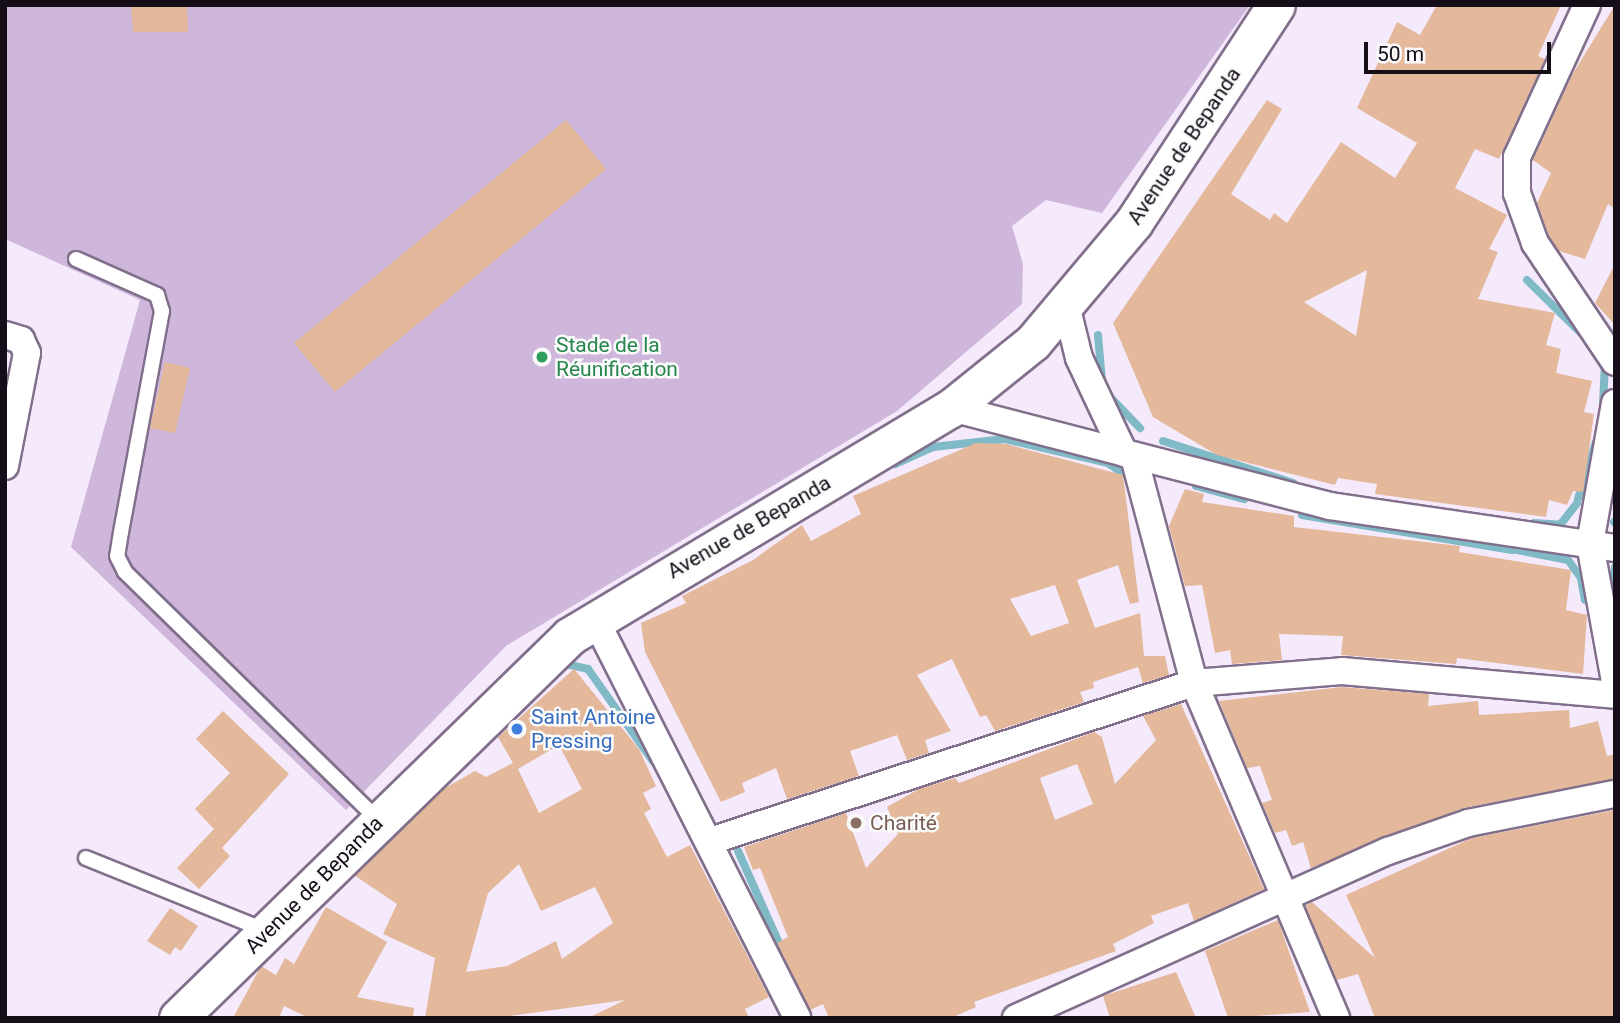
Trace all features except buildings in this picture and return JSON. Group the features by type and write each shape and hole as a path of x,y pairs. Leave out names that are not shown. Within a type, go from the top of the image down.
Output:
{"main road":[{"name":"Avenue de Bepanda","path":"178,1018 542,658 595,619 951,408 1067,309 1187,148 1276,5"}],"street":[{"path":"1587,5 1517,156 1517,193 1535,243 1615,362"},
{"path":"1067,309 1079,358 1129,455 1194,683 1335,1018"},
{"path":"5,466 9,423 27,353 13,337"},
{"path":"1615,402 1602,546 1615,682"},
{"path":"951,408 1330,506 1602,546"},
{"path":"595,619 710,841 797,1018"},
{"path":"710,841 1194,683 1342,671 1615,695"},
{"path":"1016,1018 1284,895 1468,823 1615,794"}],"lane":[{"path":"76,259 157,296 162,311 117,555 125,572 379,821"},
{"path":"86,859 268,931"}],"shaded area":[{"name":"Stade de la Réunification","path":"5,5 1250,5 1102,213 1046,200 1012,226 1023,264 1022,304 897,411 506,646 346,810 71,547 140,300 5,239"}],"waterway":[{"path":"1527,280 1584,336"},
{"path":"1098,335 1102,381"},
{"path":"1603,405 1605,363"},
{"path":"1111,398 1140,428"},
{"path":"895,464 933,447 1005,439 1108,463 1124,474"},
{"path":"1163,441 1293,483"},
{"path":"1578,499 1596,442"},
{"path":"1196,486 1244,499"},
{"path":"1534,523 1560,525 1577,503"},
{"path":"1302,515 1512,550"},
{"path":"1517,550 1568,560 1581,578 1585,600"},
{"path":"1611,596 1615,567"},
{"path":"562,663 588,669 653,761"},
{"path":"738,851 782,950"},
{"path":"796,981 805,1000"}],"place":[{"name":"Stade de la Réunification","path":"542,357"},
{"name":"Saint Antoine Pressing","path":"517,729"},
{"name":"Charité","path":"856,823"}]}
